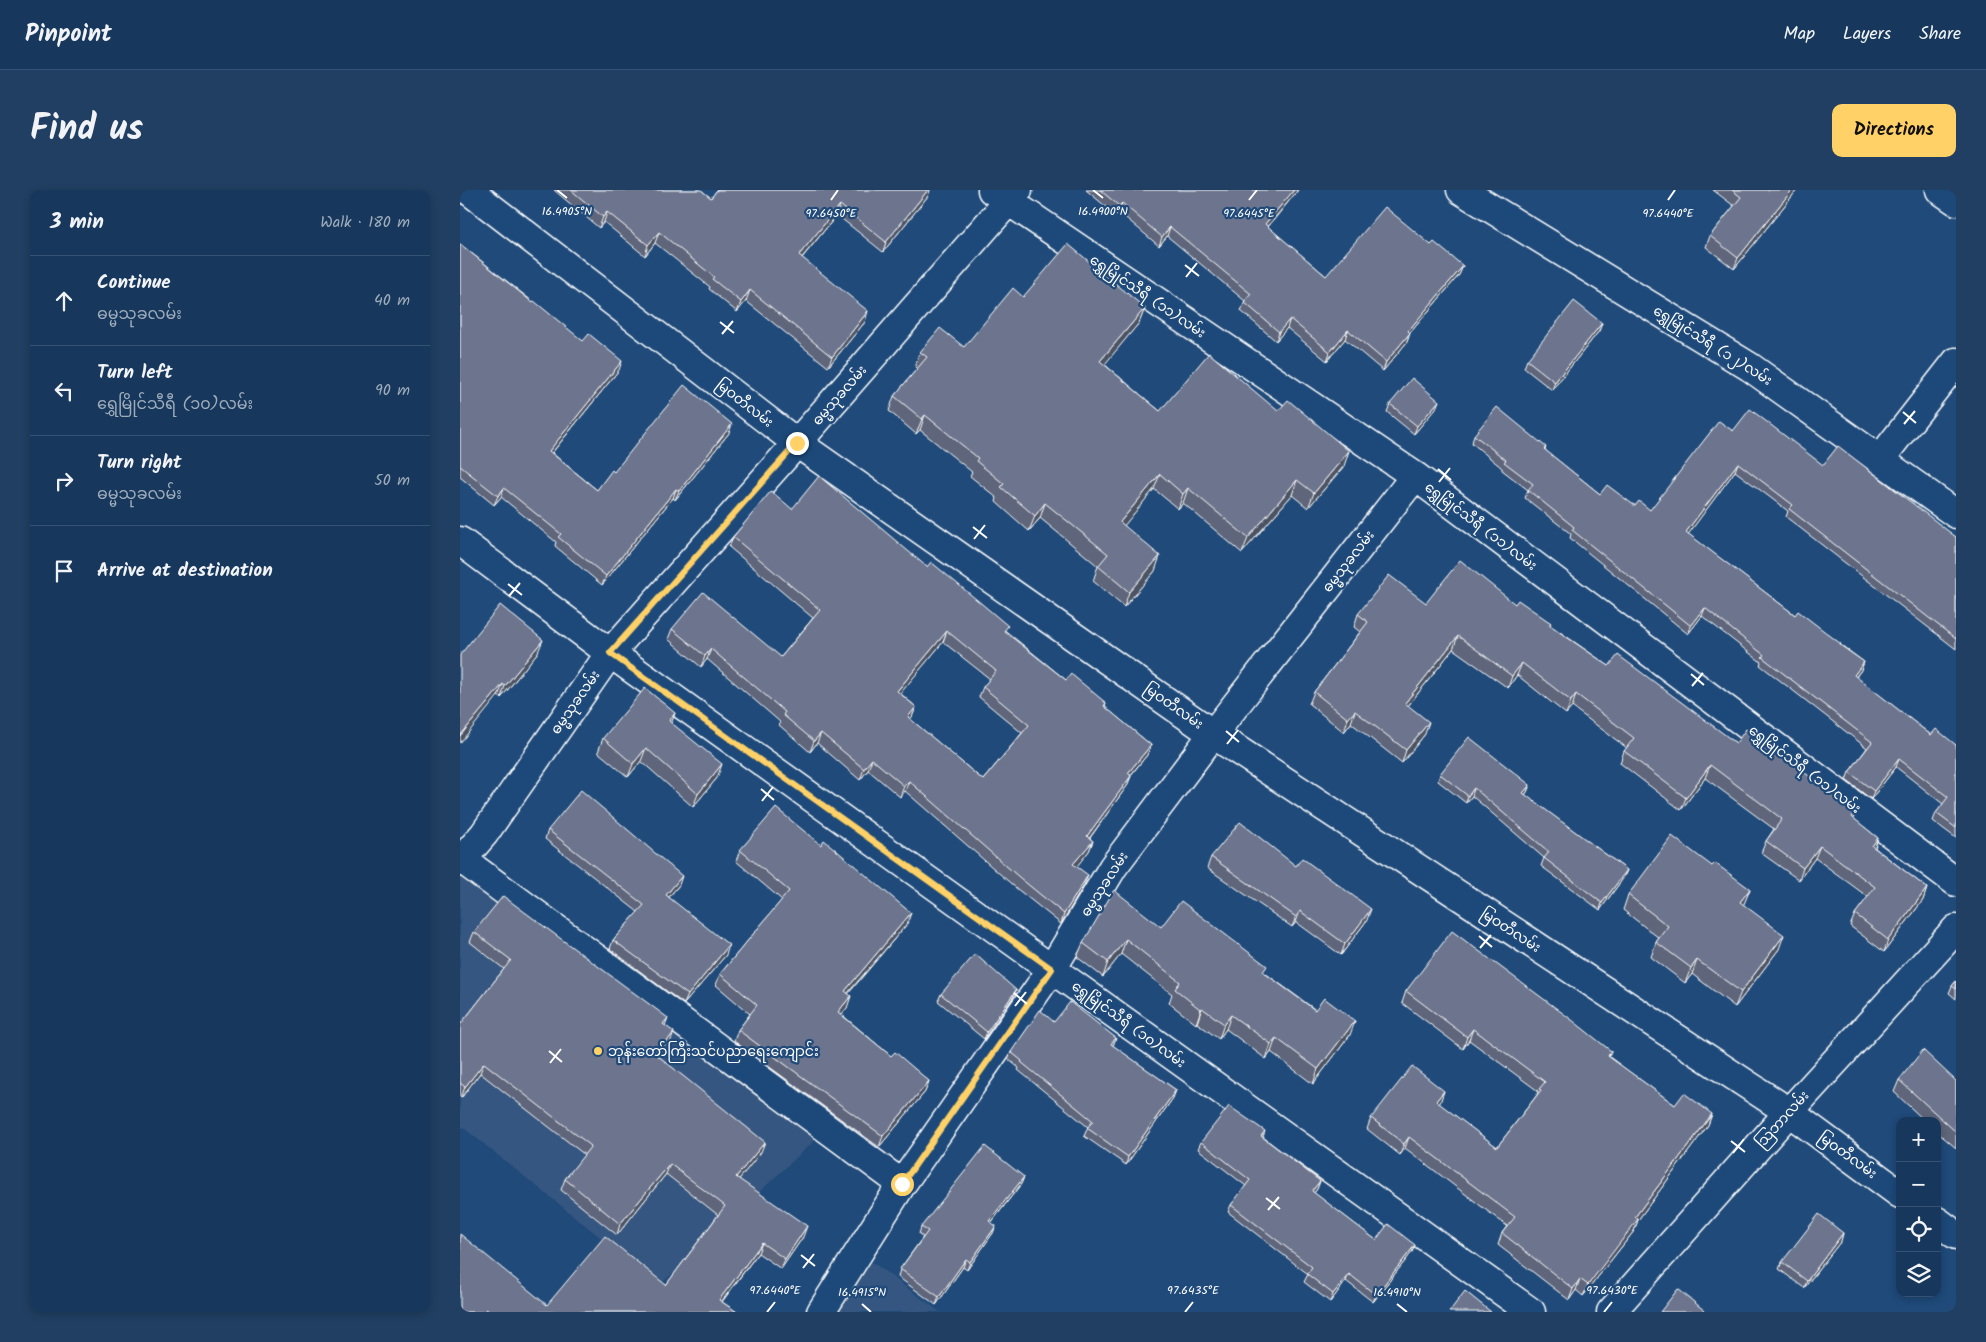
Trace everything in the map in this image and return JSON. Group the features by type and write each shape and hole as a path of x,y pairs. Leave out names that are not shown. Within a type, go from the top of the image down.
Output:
{"street":[{"name":"မြဝတီလမ်း","path":"468,190 797,443 1214,734 1789,1112 1896,1191"},
{"name":"ရွှေမြိုင်သီရီ (၁၂)လမ်း","path":"1461,190 1750,366 1881,458 1956,514"},
{"path":"1940,190 1956,201"},
{"name":"ဓမ္မသုခလမ်း","path":"461,860 484,834 610,653 797,443 1006,194"},
{"name":"ရွှေမြိုင်သီရီ (၁၁)လမ်း","path":"1006,194 1415,476 1956,882"},
{"path":"1881,458 1956,362"},
{"name":"ဓမ္မသုခလမ်း","path":"821,1312 902,1184 1052,969 1113,867 1415,476"},
{"name":"ရွှေမြိုင်သီရီ (၁၀)လမ်း","path":"460,541 610,653 1531,1312"},
{"path":"461,860 902,1184"},
{"name":"သြဘာလမ်း","path":"1611,1312 1789,1112 1956,929"},
{"path":"1941,1224 1956,1235"}],"shaded area":[{"path":"476,857 832,1124 660,1285 460,1125 460,877"},
{"path":"872,1262 940,1312 836,1312"}],"building":[{"path":"571,190 701,190 711,198 717,190 928,190 886,242 840,205 799,255 868,311 832,357 750,290 741,302 659,232 648,245 607,212 603,217"},
{"path":"1100,190 1294,190 1265,224 1326,276 1385,207 1431,245 1434,242 1463,266 1408,331 1410,333 1386,362 1348,330 1330,352 1290,319 1279,332 1244,302 1251,294 1170,227 1162,237 1122,203 1119,206"},
{"path":"1732,190 1792,190 1738,258 1710,236 1741,197"},
{"path":"460,244 583,341 589,334 622,361 549,451 597,490 612,470 614,472 684,385 732,424 679,491 676,489 606,576 558,537 561,534 504,488 498,496 460,466"},
{"path":"1068,244 1145,308 1100,361 1160,411 1209,353 1278,411 1288,400 1349,451 1314,493 1297,480 1248,538 1188,488 1183,494 1160,474 1120,522 1160,556 1129,592 1098,566 1108,554 1045,503 1035,516 1001,487 1004,484 976,461 978,458 925,415 922,419 894,396 927,357 920,352 940,328 964,347 1013,288 1023,297"},
{"path":"1574,301 1602,323 1555,382 1527,360"},
{"path":"1412,378 1439,401 1417,426 1390,404"},
{"path":"1497,407 1546,447 1544,449 1600,494 1607,485 1635,506 1639,501 1650,510 1719,421 1733,431 1750,409 1823,465 1838,446 1956,537 1956,639 1789,509 1793,505 1738,463 1686,532 1795,615 1798,611 1864,662 1854,675 1931,735 1936,729 1956,745 1956,828 1936,813 1948,797 1899,759 1874,791 1849,772 1872,742 1762,657 1764,655 1705,608 1691,626 1572,530 1574,527 1528,490 1533,484 1504,462 1506,460 1474,435"},
{"path":"819,476 927,567 931,562 982,604 1008,626 1004,631 1066,680 1071,674 1106,703 1104,706 1151,745 1128,773 1131,776 1087,836 1093,841 1073,864 1088,875 1064,914 909,781 904,786 872,759 864,769 821,733 814,741 783,715 785,712 711,649 705,656 672,629 703,592 781,657 820,610 733,537 771,491 792,509","holes":["947,631 996,671 983,687 1029,725 983,780 908,717 916,707 897,691"]},
{"path":"1460,560 1515,604 1518,600 1551,623 1549,625 1609,666 1618,655 1736,743 1746,729 1856,811 1852,817 1878,838 1872,846 1927,888 1888,940 1855,914 1875,887 1820,846 1803,868 1766,841 1782,819 1710,765 1686,798 1624,751 1634,738 1576,694 1571,701 1522,663 1512,676 1458,636 1405,703 1429,722 1406,750 1355,711 1348,719 1314,692 1368,622 1358,614 1389,575 1426,603"},
{"path":"500,605 543,640 460,736 460,655"},
{"path":"645,688 675,713 669,721 722,764 698,794 646,748 633,764 603,738"},
{"path":"1469,737 1530,785 1523,793 1627,870 1602,903 1544,858 1549,852 1474,788 1468,796 1440,774"},
{"path":"581,790 682,876 666,895 729,945 688,995 613,940 644,905 548,830"},
{"path":"776,808 821,845 824,840 911,913 845,991 851,996 838,1012 891,1056 895,1052 929,1081 883,1136 738,1030 757,1005 720,974 789,891 740,850"},
{"path":"1240,822 1296,866 1302,858 1371,909 1345,944 1300,911 1296,917 1211,857"},
{"path":"1672,836 1712,866 1715,863 1750,889 1740,902 1784,935 1741,992 1697,960 1691,968 1656,942 1668,926 1628,895"},
{"path":"1114,890 1161,927 1181,901 1267,966 1263,972 1315,1010 1324,998 1355,1021 1318,1069 1276,1038 1271,1044 1231,1015 1224,1024 1202,1008 1201,1010 1175,989 1180,982 1126,939 1108,962 1083,943"},
{"path":"503,896 668,1018 663,1024 674,1032 657,1055 765,1142 736,1177 807,1226 785,1259 762,1243 719,1300 737,1312 490,1312 486,1309 484,1312 460,1312 460,1234 547,1305 605,1236 666,1285 725,1206 670,1164 620,1224 565,1179 591,1146 484,1063 465,1087 460,1083 460,1025 511,960 474,932"},
{"path":"1452,931 1572,1020 1611,1051 1608,1056 1675,1105 1684,1093 1712,1114 1635,1217 1638,1219 1588,1285 1580,1279 1573,1289 1502,1233 1515,1217 1409,1137 1404,1144 1371,1118 1412,1066 1444,1091 1436,1101 1497,1147 1541,1090 1539,1089 1545,1082 1473,1029 1467,1037 1406,991"},
{"path":"975,954 1016,990 987,1032 941,994"},
{"path":"1956,981 1956,989 1952,986"},
{"path":"1070,1002 1116,1038 1111,1044 1176,1090 1128,1157 1087,1128 1093,1121 1011,1052 1040,1010 1054,1022"},
{"path":"1923,1050 1956,1081 1956,1132 1941,1117 1899,1080"},
{"path":"1229,1106 1265,1131 1261,1136 1320,1181 1312,1191 1376,1240 1388,1224 1415,1245 1376,1295 1349,1274 1333,1294 1307,1274 1312,1267 1231,1205 1250,1180 1201,1142"},
{"path":"985,1146 1024,1177 989,1221 996,1226 970,1262 966,1259 939,1297 900,1269 928,1231 921,1227"},
{"path":"1819,1214 1843,1233 1807,1281 1782,1262"},
{"path":"1678,1289 1705,1311 1660,1312"},
{"path":"1465,1291 1491,1312 1449,1312"}],"place":[{"name":"ဘုန်းတော်ကြီးသင်ပညာရေးကျောင်း","path":"598,1051"}],"route":[{"path":"797,443 610,653 1052,969 902,1184"}]}
